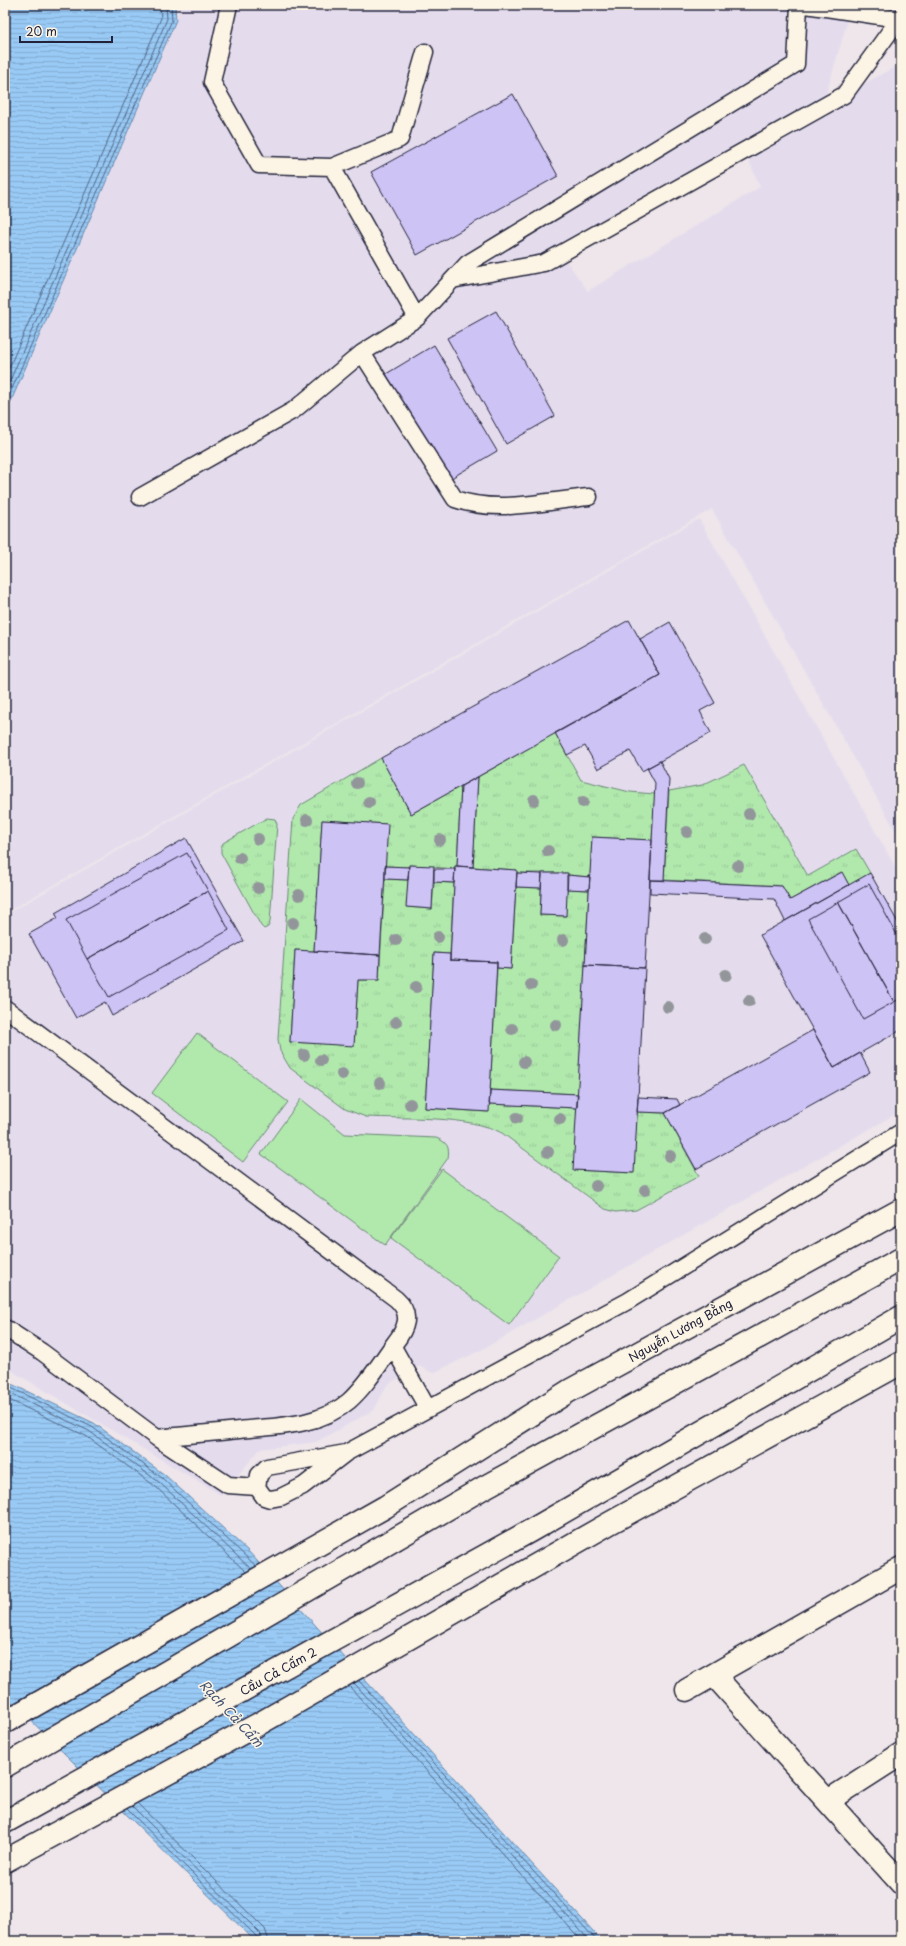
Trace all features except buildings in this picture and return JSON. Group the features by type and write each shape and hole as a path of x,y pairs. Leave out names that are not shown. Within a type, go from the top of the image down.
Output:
{"main road":[{"name":"Nguyễn Lương Bằng","path":"5,1722 384,1508 569,1391 901,1210"},
{"path":"5,1766 483,1488 901,1259"},
{"name":"Cầu Cả Cấm 2","path":"5,1822 530,1531 901,1318"},
{"path":"5,1861 257,1725 528,1571 901,1363"},
{"path":"687,1690 901,1568"},
{"path":"714,1675 901,1883"},
{"path":"828,1801 901,1754"}],"lane":[{"path":"229,5 212,82 259,165 332,168 400,139 425,52"},
{"path":"140,497 294,410 362,353 417,318 468,263 796,64 799,5"},
{"path":"452,280 544,263 844,95 900,18 806,5"},
{"path":"332,168 417,318"},
{"path":"362,353 455,498 470,504 496,506 589,497"},
{"path":"5,1008 396,1299 404,1310 406,1324 403,1334 355,1395 334,1411 320,1417 286,1425 157,1438"},
{"path":"346,1453 267,1467 259,1476 257,1487 264,1497 270,1500 281,1497 302,1486 346,1453 628,1301 901,1132"},
{"path":"5,1328 42,1352 157,1438 228,1486 257,1487"},
{"path":"393,1347 428,1409"}],"shaded area":[{"path":"180,5 852,5 823,105 901,64 901,840 712,509 5,913 5,415 176,20","holes":["743,147 760,187 588,291 558,250"]},
{"path":"699,519 901,877 901,1111 483,1349 433,1373 419,1366 387,1385 374,1410 316,1442 260,1449 221,1495 5,1367 5,915"}],"green space":[{"path":"555,733 581,780 630,792 655,794 652,840 592,837 590,877 567,875 567,873 517,873 517,870 473,867 478,777"},
{"path":"381,758 411,814 461,786 457,866 455,866 455,869 409,865 409,867 385,866 387,824 322,820 314,951 295,950 290,1042 354,1045 358,980 379,980 385,879 408,880 407,907 432,909 434,882 454,883 450,954 434,953 425,1108 488,1112 489,1104 577,1108 574,1170 633,1173 637,1112 665,1113 699,1176 636,1210 616,1212 605,1209 502,1133 488,1127 455,1121 417,1118 366,1117 345,1109 290,1068 280,1051 278,1039 293,819 301,805"},
{"path":"744,765 808,876 856,849 870,873 849,885 841,872 790,900 782,886 664,880 669,791 702,785"},
{"path":"267,818 275,819 277,824 270,922 268,927 264,929 221,853 221,847 223,843"},
{"path":"516,887 541,888 540,915 565,916 567,889 589,890 578,1094 490,1090 497,968 511,969"},
{"path":"197,1033 288,1102 243,1162 152,1093"},
{"path":"301,1099 345,1134 436,1138 443,1141 447,1145 449,1151 448,1158 385,1245 261,1154"},
{"path":"442,1169 559,1256 509,1325 391,1238"}],"water":[{"path":"5,5 175,5 176,20 5,415"},
{"name":"Rạch Cả Cấm","path":"5,1381 94,1423 165,1475 248,1551 602,1941 255,1941 5,1695"}]}
